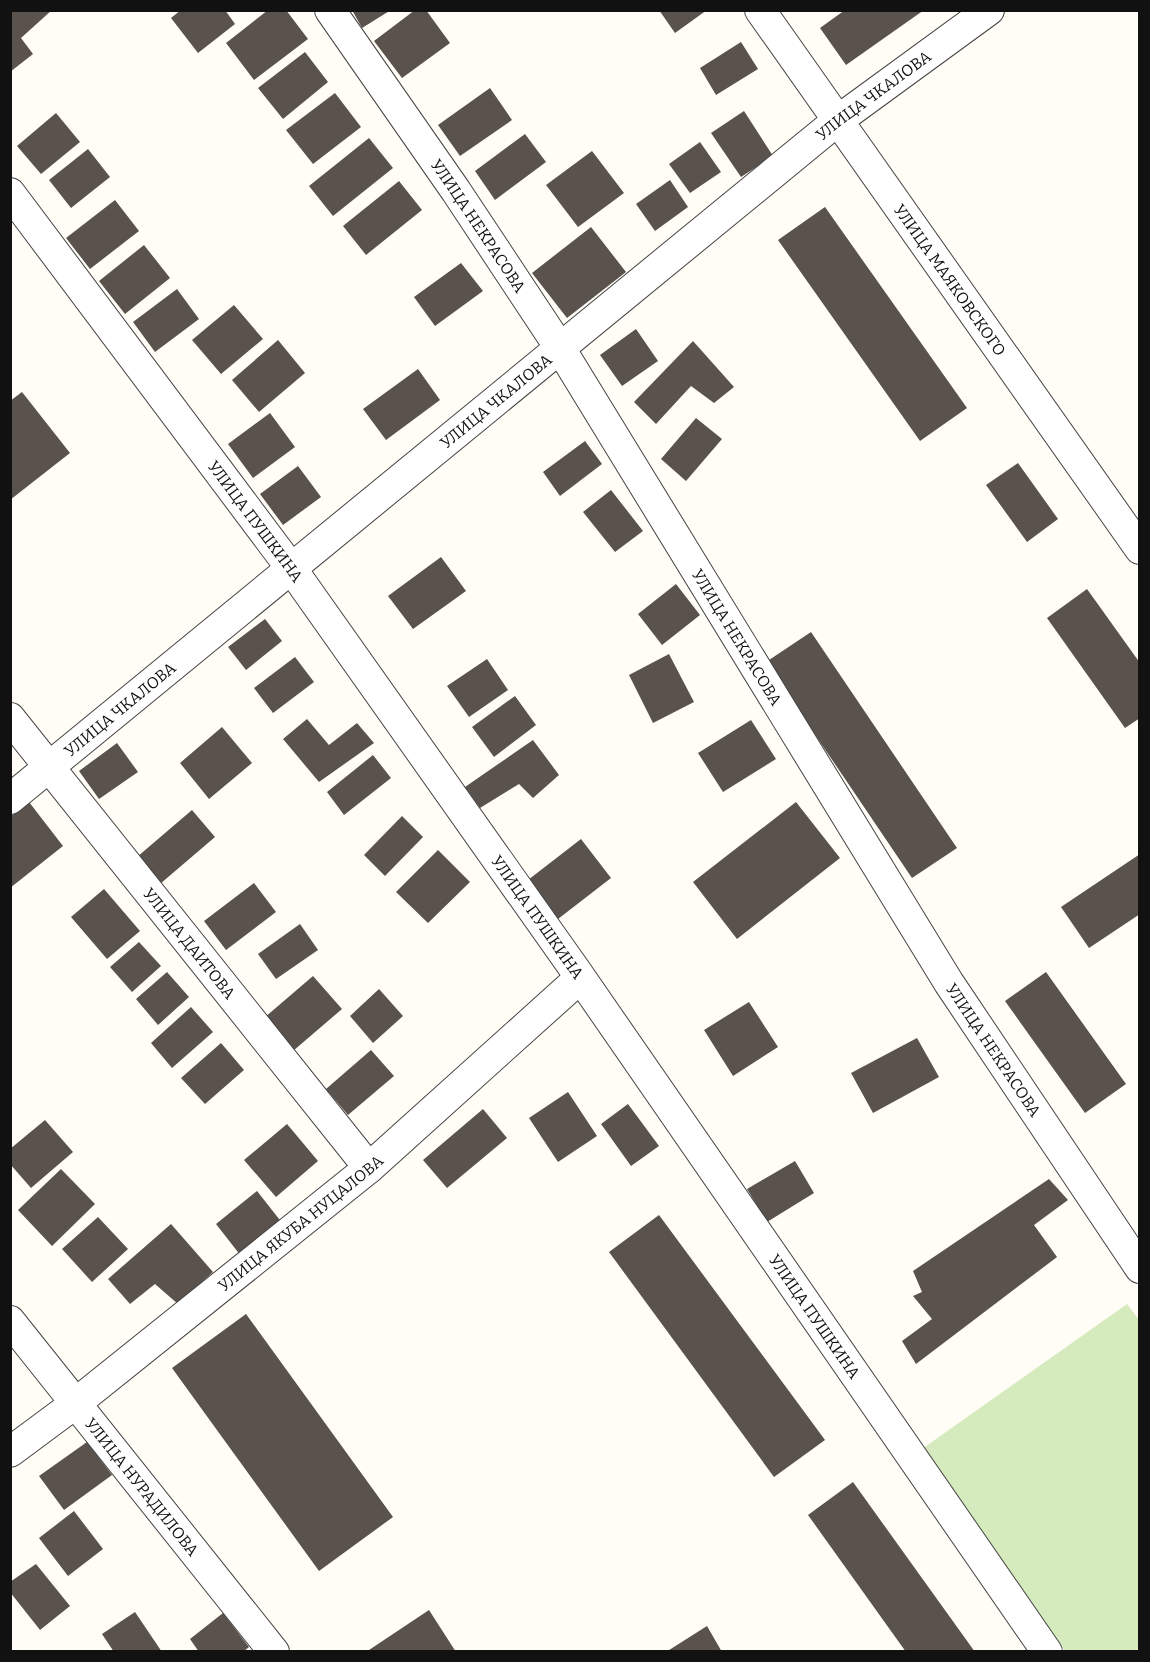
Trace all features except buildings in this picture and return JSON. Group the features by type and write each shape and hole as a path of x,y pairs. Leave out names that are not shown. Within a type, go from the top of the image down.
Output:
{"street":[{"name":"УЛИЦА НЕКРАСОВА","path":"330,10 456,191 560,348 949,983 1140,1268"},
{"name":"УЛИЦА МАЯКОВСКОГО","path":"760,10 1140,549"},
{"name":"УЛИЦА ЧКАЛОВА","path":"10,799 837,121 989,10"},
{"name":"УЛИЦА ПУШКИНА","path":"10,193 291,568 580,978 1047,1652"},
{"name":"УЛИЦА ДАИТОВА","path":"10,718 369,1168"},
{"name":"УЛИЦА ЯКУБА НУЦАЛОВА","path":"10,1452 76,1403 369,1168 580,978"},
{"name":"УЛИЦА НУРАДИЛОВА","path":"10,1321 274,1652"}],"green space":[{"path":"1127,1304 1140,1321 1139,1651 1065,1651 922,1449"}]}
